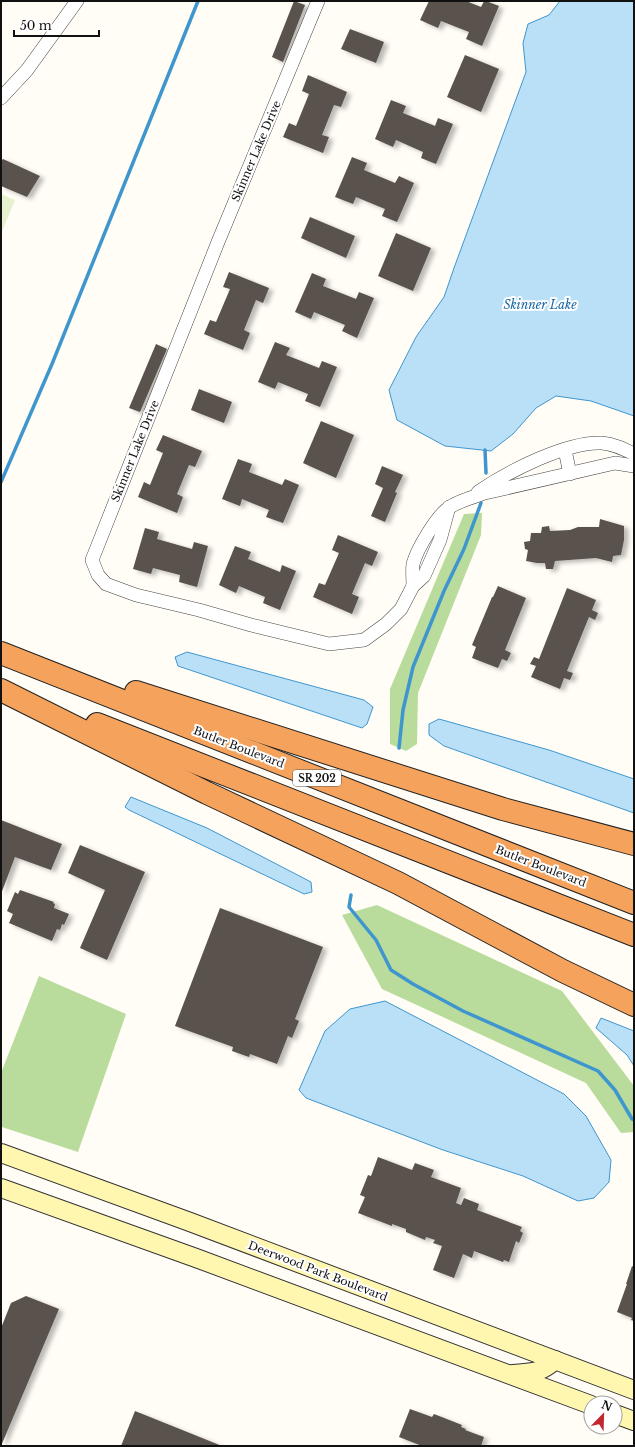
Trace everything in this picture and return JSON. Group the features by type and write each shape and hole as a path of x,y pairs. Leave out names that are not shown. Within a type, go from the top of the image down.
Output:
{"highway":[{"path":"1,651 503,809 634,844"},
{"name":"Butler Boulevard","path":"1,651 634,903"},
{"name":"SR 202","path":"1,686 634,935"},
{"path":"1,690 207,794 398,883 563,971 634,1005"}],"main road":[{"name":"Deerwood Park Boulevard","path":"1,1153 190,1222 634,1390"},
{"path":"1,1188 196,1258 583,1402"},
{"path":"509,1374 539,1372 555,1360"},
{"path":"623,1417 634,1421"}],"street":[{"path":"1,98 27,70 76,1"},
{"name":"Skinner Lake Drive","path":"318,1 218,242 92,560 98,575 106,584 136,595 199,610 251,625 329,644 364,640 386,624 401,609 413,586 424,576 440,540 449,507 471,498 615,463 634,466"},
{"name":"Skinner Lake Drive","path":"471,498 496,479 550,454 588,444 601,443 613,445 634,454"},
{"path":"565,450 570,474"}],"green space":[{"path":"1,194 15,200 1,234"},
{"path":"482,513 481,535 418,693 417,744 406,751 390,744 390,689 464,514"},
{"path":"377,905 562,991 634,1086 634,1132 621,1133 586,1083 382,989 342,915"},
{"path":"39,976 126,1014 78,1152 2,1127 1,1073"}],"water":[{"name":"Skinner Lake","path":"560,1 634,1 634,416 591,401 556,396 536,408 513,434 491,451 445,446 397,420 389,390 416,337 444,297 526,72 523,43 528,24 549,15"},
{"path":"187,652 364,700 373,707 367,724 362,728 178,666 175,657"},
{"path":"439,719 549,750 634,779 634,813 444,746 429,735 429,724"},
{"path":"131,797 207,828 311,882 312,892 304,894 129,810 125,807"},
{"path":"385,1001 564,1094 586,1116 611,1160 609,1182 594,1198 578,1201 523,1176 443,1150 306,1098 299,1090 325,1031 350,1009"},
{"path":"601,1018 634,1031 634,1066 627,1055 596,1028"}],"building":[{"path":"294,1 305,5 283,62 272,57"},
{"path":"429,1 466,1 481,7 484,1 486,1 499,6 482,46 466,39 469,32 441,21 438,28 420,20"},
{"path":"350,29 384,42 376,63 341,49"},
{"path":"465,55 499,69 481,112 447,97"},
{"path":"308,75 347,92 341,107 334,105 322,135 329,137 323,153 283,137 289,123 296,126 309,94 302,91"},
{"path":"391,100 406,106 403,113 435,126 438,118 453,124 436,164 421,158 423,152 396,140 393,147 375,139"},
{"path":"352,157 367,163 364,170 395,183 399,176 414,183 397,222 382,216 385,209 356,197 353,204 335,197"},
{"path":"3,159 40,176 27,197 1,186 1,161"},
{"path":"310,217 355,236 346,258 301,238"},
{"path":"396,233 431,248 413,291 378,276"},
{"path":"229,272 269,288 263,303 256,300 244,330 250,333 243,350 204,334 210,320 216,322 230,289 223,287"},
{"path":"312,273 326,279 323,286 356,299 359,292 374,298 357,338 342,331 345,325 314,312 311,319 295,312"},
{"path":"275,342 290,348 286,355 319,368 322,361 337,367 320,407 305,401 308,394 278,382 275,389 258,382"},
{"path":"156,344 167,349 140,412 129,408"},
{"path":"199,389 232,402 224,423 191,410"},
{"path":"321,421 354,435 336,478 303,463"},
{"path":"163,435 202,451 195,467 189,465 177,494 183,497 177,513 138,497 144,482 150,485 163,453 156,450"},
{"path":"238,459 252,464 249,472 282,485 285,479 299,485 283,523 266,517 269,510 242,499 240,506 222,499"},
{"path":"382,466 403,475 395,492 397,493 385,522 371,516 383,488 375,484"},
{"path":"600,519 624,526 624,540 621,555 613,556 612,562 596,558 555,561 553,569 546,569 545,563 526,561 528,550 525,549 524,542 530,541 531,533 541,533 542,527 549,526 550,531 570,530 578,527 599,527"},
{"path":"145,528 159,532 157,539 192,549 194,542 208,546 197,587 179,582 180,575 153,568 151,574 133,569"},
{"path":"338,535 378,552 372,566 365,563 352,594 359,597 352,614 313,597 319,583 325,585 339,553 332,550"},
{"path":"235,546 251,552 248,559 280,572 282,565 296,571 280,610 263,603 265,597 239,586 236,593 219,585"},
{"path":"498,586 526,598 505,650 511,653 507,661 502,659 498,668 472,658 476,647 472,645"},
{"path":"567,588 596,600 592,610 598,613 595,620 589,617 567,671 573,673 570,680 564,678 560,689 531,677 536,666 530,664 534,657 539,659"},
{"path":"1,820 62,844 51,870 15,857 1,894"},
{"path":"80,845 145,872 107,960 80,948 105,890 68,873"},
{"path":"20,890 54,902 54,908 69,914 60,930 57,929 52,941 9,923 13,914 7,911 15,892 18,894"},
{"path":"220,908 323,947 295,1019 299,1021 292,1038 288,1036 277,1064 250,1054 249,1057 232,1051 233,1047 175,1026"},
{"path":"378,1157 412,1170 415,1163 434,1170 431,1177 461,1188 456,1203 461,1205 464,1198 479,1204 477,1210 522,1227 520,1231 523,1233 519,1243 516,1241 509,1262 504,1260 503,1262 474,1251 472,1258 463,1254 454,1278 433,1270 442,1246 433,1243 435,1240 426,1237 425,1240 406,1232 406,1229 392,1224 392,1226 358,1213 365,1197 360,1195 368,1175 371,1176"},
{"path":"632,1266 634,1267 634,1321 631,1320 632,1318 617,1312"},
{"path":"26,1296 59,1309 1,1446 1,1328 11,1303"},
{"path":"410,1409 432,1417 434,1414 462,1425 461,1427 466,1429 465,1430 484,1437 481,1446 422,1446 399,1437"},
{"path":"135,1411 222,1446 121,1446"}],"waterway":[{"path":"1,482 52,364 198,1"},
{"path":"485,450 486,473"},
{"path":"399,748 403,710 413,667 444,591 464,549 481,503"},
{"path":"351,895 349,907 376,940 391,970 413,984 463,1011 598,1071 615,1090 634,1120"}]}
